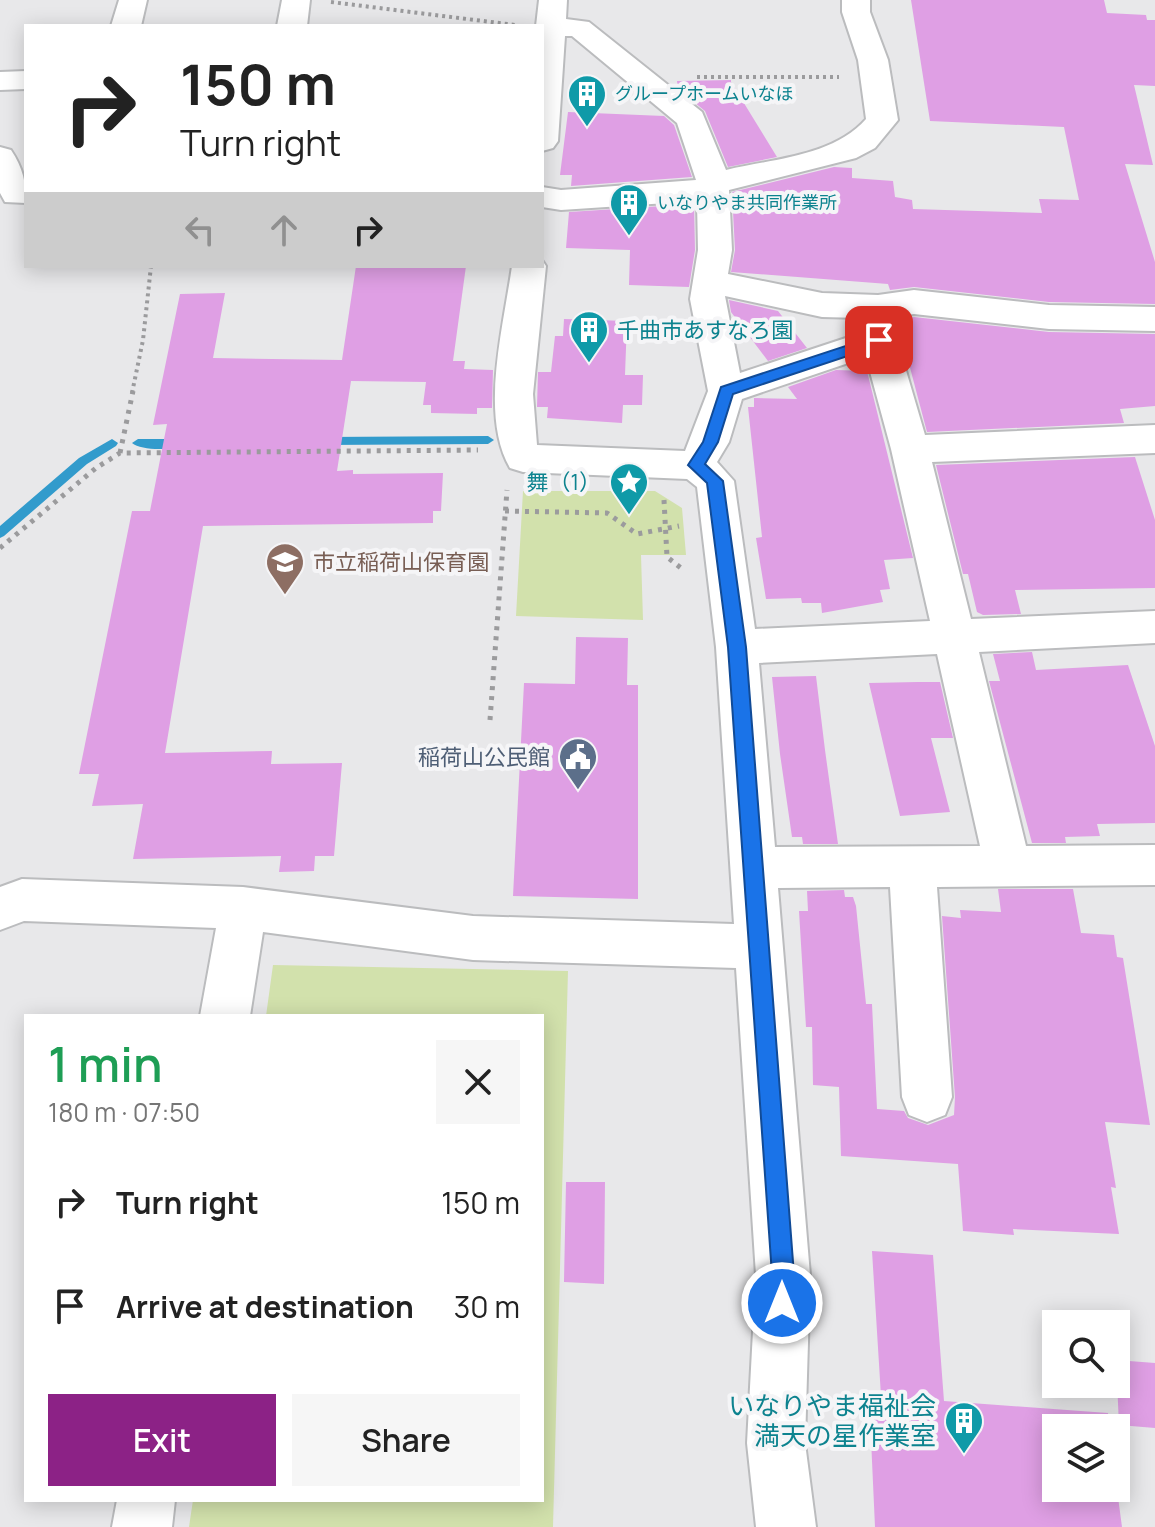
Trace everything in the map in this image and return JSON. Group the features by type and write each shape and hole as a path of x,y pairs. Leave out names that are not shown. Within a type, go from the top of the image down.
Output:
{"street":[{"path":"127,24 133,0"},
{"path":"544,197 561,200 684,192 807,162 864,141 882,120 873,60 856,12 856,0"},
{"path":"544,59 545,18 579,28 691,119 713,185 715,250 707,299 726,391 710,442 696,465"},
{"path":"0,81 24,80"},
{"path":"0,157 14,196"},
{"path":"529,268 513,420 520,454 696,465 715,481 737,647 783,1275 776,1443 786,1527"},
{"path":"709,281 822,305 879,324"},
{"path":"726,391 926,303 1073,318 1155,319"},
{"path":"879,324 1008,866"},
{"path":"910,449 1155,439"},
{"path":"737,647 1155,627"},
{"path":"752,868 1155,865"},
{"path":"912,867 927,1097"},
{"path":"0,909 22,900 243,908 473,938 758,947"},
{"path":"225,1014 243,908"},
{"path":"142,1527 146,1502"}],"path":[{"path":"295,9 374,6 545,18"},
{"path":"644,78 876,76"},
{"path":"120,453 143,340 151,268"},
{"path":"0,548 96,468 120,453 520,454 508,476 490,720"},
{"path":"664,498 667,557 681,568"},
{"path":"505,511 607,513 637,534 647,534 665,526 694,526"}],"green space":[{"path":"523,491 655,491 682,508 686,555 641,555 643,620 516,616"},
{"path":"273,965 568,971 553,1527 189,1527 193,1502 544,1502 544,1014 266,1014"}],"building":[{"path":"911,0 1104,0 1107,13 1146,15 1147,20 1155,20 1155,86 1134,85 1153,165 1125,164 1155,262 1155,304 1049,302 914,287 890,290 888,284 731,272 735,250 732,192 834,167 852,168 852,178 893,181 895,197 912,200 913,209 1042,213 1039,199 1079,200 1064,127 930,121"},
{"path":"731,80 777,157 728,167 705,111 678,89 677,81"},
{"path":"568,112 664,116 674,125 692,177 571,186 572,175 560,175"},
{"name":"いなりやま共同作業所","path":"694,204 695,250 689,287 629,285 630,250 566,248 569,212"},
{"path":"356,268 466,268 453,361 465,361 464,369 493,370 492,408 477,408 477,414 431,413 431,405 423,405 426,382 351,381 337,471 353,470 353,474 443,473 441,511 433,511 433,523 203,526 165,753 272,751 271,764 342,763 334,856 315,856 314,871 279,872 281,856 133,859 143,804 92,806 99,774 79,774 132,511 150,511 167,424 153,425 180,294 225,293 213,358 342,360"},
{"path":"729,300 778,311 807,348 768,361 731,312"},
{"path":"914,317 1049,332 1155,334 1155,406 1120,409 1124,423 927,432 899,326 899,319"},
{"name":"千曲市あすなろ園","path":"564,319 627,321 625,375 643,375 642,405 623,405 622,423 547,418 548,407 537,407 538,372 551,372 555,336 563,336"},
{"path":"836,370 867,371 913,558 884,560 890,589 880,590 883,602 822,613 821,603 802,603 801,598 766,599 756,538 762,537 748,407 754,407 754,398 797,399 788,387"},
{"path":"1135,457 1155,520 1155,588 1015,590 1021,614 983,615 977,612 968,574 963,574 936,465"},
{"name":"稲荷山公民館","path":"576,637 628,638 627,685 638,685 638,899 513,896 524,683 575,684"},
{"path":"1032,652 1036,670 1128,665 1155,746 1155,823 1097,824 1100,836 1065,837 1066,843 1032,843 989,681 1000,681 993,654"},
{"path":"816,676 838,844 803,844 802,837 792,837 780,754 772,677"},
{"path":"940,682 953,738 931,738 950,812 900,816 869,683"},
{"path":"998,889 1073,889 1081,933 1114,935 1117,957 1123,958 1150,1125 1105,1122 1116,1188 1111,1187 1119,1234 1013,1229 1014,1235 963,1231 958,1164 841,1156 839,1087 813,1085 812,1027 806,1027 799,911 808,911 807,891 844,890 845,897 853,897 866,1004 872,1004 877,1109 904,1111 908,1118 928,1125 954,1115 942,916 961,918 960,910 1001,912"},
{"path":"566,1182 605,1182 604,1284 564,1282"},
{"name":"いなりやま福祉会 満天の星作業室","path":"872,1251 933,1255 944,1401 1108,1413 1042,1414 1042,1502 1119,1502 1122,1527 875,1527 869,1395 881,1396"},
{"path":"1130,1361 1155,1363 1155,1428 1130,1426 1130,1414 1118,1414 1118,1398 1130,1398"}],"waterway":[{"path":"324,441 488,440"},
{"path":"0,533 83,461 112,443"},
{"path":"138,443 180,443"}],"place":[{"name":"グループホームいなほ","path":"587,128"},
{"name":"いなりやま共同作業所","path":"629,237"},
{"name":"千曲市あすなろ園","path":"589,364"},
{"name":"舞（1）","path":"629,516"},
{"name":"市立稲荷山保育園","path":"285,596"},
{"name":"稲荷山公民館","path":"578,791"},
{"name":"いなりやま福祉会 満天の星作業室","path":"964,1455"}],"route":[{"path":"782,1303 783,1275 737,647 715,481 696,465 710,442 726,391 879,340"}]}
